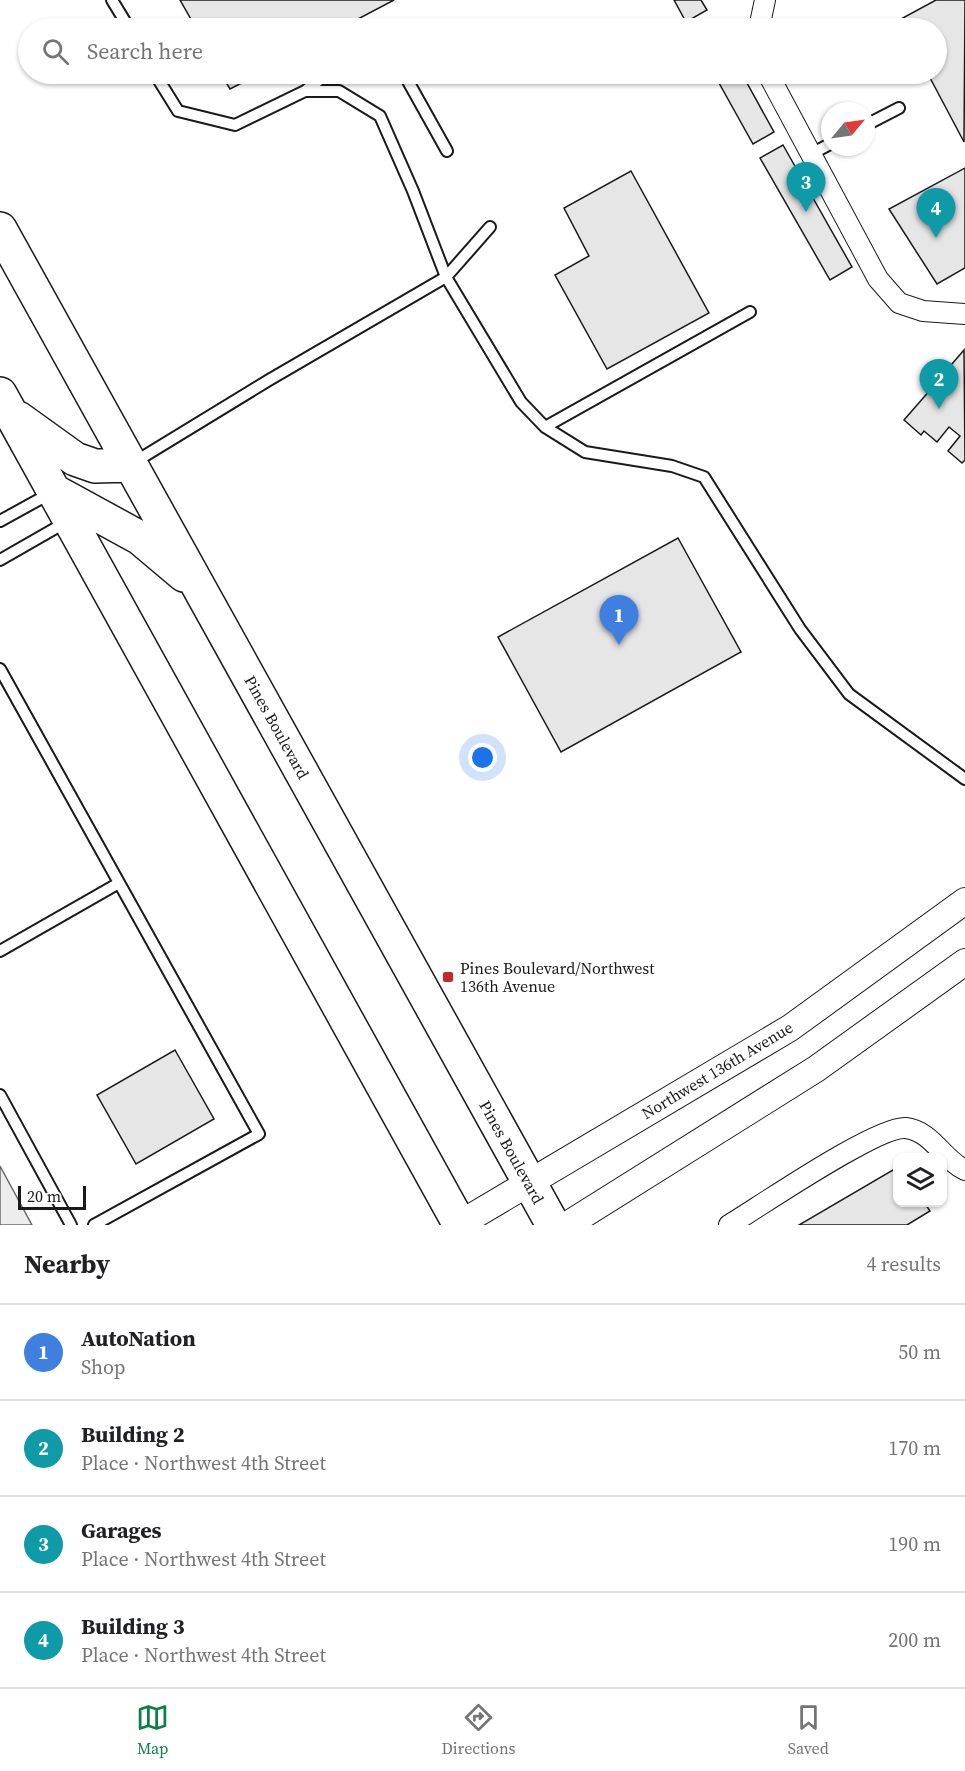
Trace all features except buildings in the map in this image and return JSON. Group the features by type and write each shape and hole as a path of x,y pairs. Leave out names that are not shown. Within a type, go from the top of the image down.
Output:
{"highway":[{"name":"Pines Boulevard","path":"0,229 553,1225"},
{"path":"5,403 75,459 95,466 130,465"},
{"path":"5,403 459,1225"},
{"path":"54,491 140,538 199,588"}],"street":[{"path":"761,18 765,0"},
{"path":"775,84 821,148"},
{"path":"824,156 878,279 899,303 923,311 965,314"},
{"name":"Northwest 136th Avenue","path":"459,1225 790,1028 965,901"},
{"path":"567,1225 816,1069 965,962"},
{"path":"729,1225 875,1136 905,1128 925,1135 957,1166 965,1170"}],"lane":[{"path":"112,0 123,18"},
{"path":"161,84 178,111 235,126 305,91 314,84"},
{"path":"410,84 447,151"},
{"path":"305,91 339,91 380,116 413,191 446,277 522,402 545,427 585,452 672,466 704,477 800,629 849,694 965,779"},
{"path":"875,120 900,108"},
{"path":"130,465 269,380 446,277 490,227"},
{"path":"545,427 750,312"},
{"path":"0,521 54,491"},
{"path":"0,560 70,520"},
{"path":"0,669 259,1134 94,1225"},
{"path":"0,951 119,883"},
{"path":"0,1095 4,1113 71,1225"}],"shaded area":[{"path":"0,1166 32,1225 0,1225"}],"place":[{"name":"Garages","path":"806,212"},
{"name":"Building 3","path":"936,238"},
{"name":"Building 2","path":"939,409"},
{"name":"AutoNation","path":"619,645"},
{"name":"Pines Boulevard/Northwest 136th Avenue","path":"448,977"}]}
